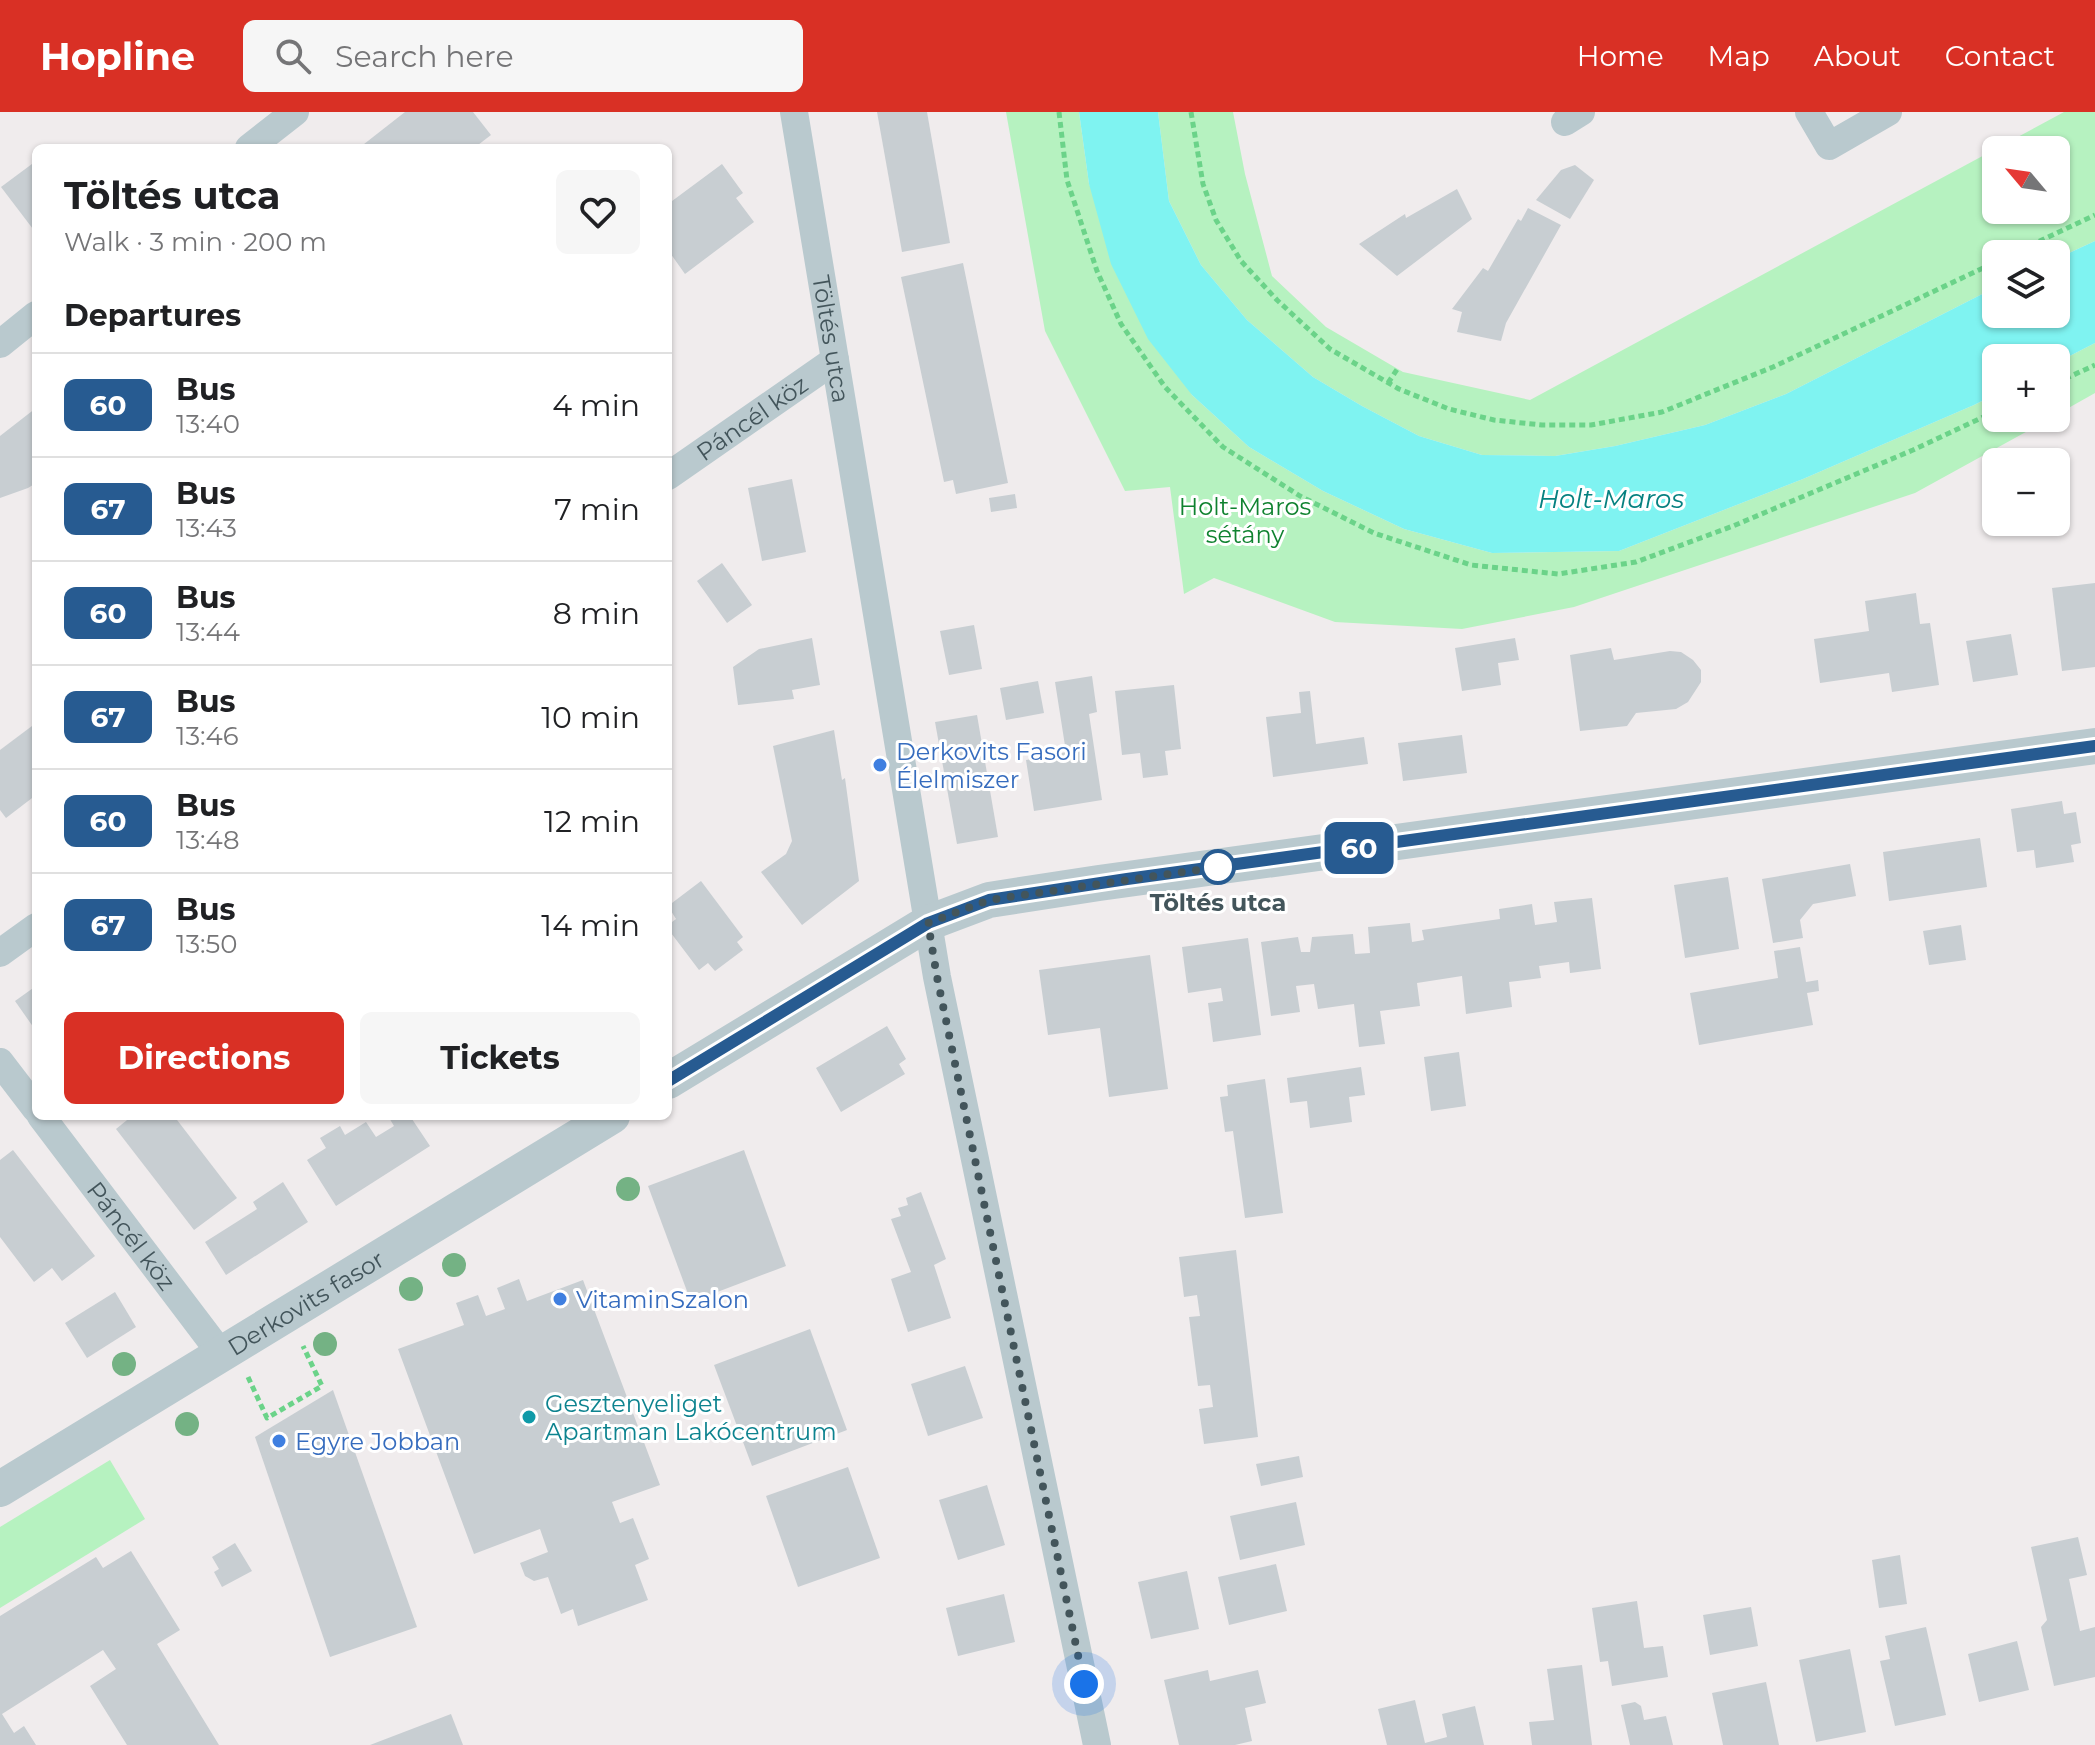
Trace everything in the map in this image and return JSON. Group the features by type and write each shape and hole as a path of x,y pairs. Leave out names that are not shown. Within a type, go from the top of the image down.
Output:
{"street":[{"path":"254,144 295,112"},
{"name":"Töltés utca","path":"794,112 937,977 1097,1745"},
{"path":"1809,112 1829,146 1888,112"},
{"path":"0,344 32,318"},
{"name":"Páncél köz","path":"672,473 835,360"},
{"path":"672,1079 928,923 989,900 2095,746"},
{"path":"0,953 32,930"},
{"path":"0,1062 32,1104"},
{"name":"Páncél köz","path":"44,1120 228,1351"},
{"name":"Derkovits fasor","path":"0,1489 605,1120"}],"path":[{"path":"1059,112 1067,180 1097,271 1121,324 1165,387 1223,447 1300,496 1374,533 1471,565 1558,574 1636,562 1761,514 1982,418"},
{"path":"1191,112 1203,184 1216,220 1241,261 1277,300 1330,349 1388,383 1449,409 1494,420 1542,425 1591,425 1662,412 1773,367 1982,269"},
{"path":"2042,240 2095,215"},
{"path":"2070,377 2095,365"},
{"path":"1388,383 1398,368"},
{"path":"228,1351 267,1418 322,1386 288,1314"}],"green space":[{"name":"Holt-Maros sétány","path":"1006,112 1079,112 1089,184 1192,395 1249,447 1323,491 1404,529 1492,553 1619,551 1803,479 1982,401 1982,432 2026,432 1997,448 1982,448 1982,456 1915,493 1574,607 1462,629 1335,622 1214,578 1184,594 1170,487 1125,491 1045,331"},
{"path":"1158,112 1233,112 1245,174 1272,276 1326,327 1403,372 1530,400 1982,156 1982,224 2070,224 2070,136 2020,136 2064,112 2095,112 2095,241 2070,253 2070,240 1982,240 1982,294 1786,394 1705,425 1615,446 1555,456 1482,455 1419,436 1313,377 1247,320 1201,265 1169,201"},
{"path":"2095,343 2095,393 2070,407 2070,356"},
{"path":"110,1460 145,1519 0,1608 0,1527"}],"water":[{"name":"Holt-Maros","path":"1079,112 1158,112 1169,201 1201,265 1247,320 1313,377 1362,406 1419,436 1482,455 1555,456 1705,425 1786,394 1982,294 1982,328 2070,328 2070,253 2095,241 2095,343 2070,356 2070,344 1982,344 1982,401 1803,479 1619,551 1492,553 1404,529 1323,491 1249,447 1192,395 1148,339 1111,264 1089,184"}],"building":[{"path":"405,112 473,112 491,135 479,144 364,144"},
{"path":"877,112 927,112 950,243 902,252"},
{"path":"32,164 32,228 1,187"},
{"path":"722,164 743,193 736,198 754,222 685,274 672,256 672,201"},
{"path":"1575,165 1594,180 1570,219 1536,200 1561,170"},
{"path":"1457,189 1472,219 1397,276 1359,244 1405,214 1406,218"},
{"path":"1528,208 1561,225 1506,323 1501,341 1457,332 1462,312 1452,309 1483,268 1488,271 1518,219 1521,221"},
{"path":"963,263 1008,483 956,494 953,480 944,482 901,277"},
{"path":"32,411 32,486 0,498 0,436"},
{"path":"792,479 806,552 762,561 748,488"},
{"path":"1015,494 1017,508 991,512 989,498"},
{"path":"722,563 752,605 727,623 697,581"},
{"path":"2095,583 2095,667 2062,671 2052,588"},
{"path":"1916,593 1920,624 1930,623 1939,685 1892,692 1889,673 1820,683 1814,639 1869,631 1865,601"},
{"path":"974,625 982,669 949,675 940,631"},
{"path":"2011,634 2018,675 1973,682 1966,641"},
{"path":"812,638 820,685 792,690 794,699 738,705 733,667 759,649"},
{"path":"1515,638 1519,660 1498,663 1501,685 1462,691 1455,648"},
{"path":"1611,648 1614,660 1681,652 1701,670 1701,682 1688,702 1676,709 1636,713 1627,726 1580,731 1570,655"},
{"path":"1092,676 1097,712 1089,714 1102,800 1034,811 1026,760 1058,758 1058,754 1066,752 1055,682"},
{"path":"1038,681 1044,713 1006,720 1000,688"},
{"path":"1174,685 1181,749 1165,751 1168,775 1143,778 1140,753 1122,755 1115,691"},
{"path":"1310,691 1316,744 1364,737 1368,764 1273,777 1266,717 1301,713 1299,692"},
{"path":"977,715 998,837 957,844 935,722"},
{"path":"32,726 32,798 6,818 0,810 0,750"},
{"path":"834,730 842,780 845,778 859,881 802,925 761,872 786,854 792,841 773,746"},
{"path":"1462,735 1467,773 1403,781 1398,743"},
{"path":"2062,801 2064,814 2076,812 2081,843 2071,845 2074,862 2036,868 2034,850 2017,852 2011,809"},
{"path":"1980,838 1987,887 1889,901 1883,852"},
{"path":"1850,864 1856,896 1813,904 1800,920 1803,938 1773,943 1762,879"},
{"path":"1728,877 1739,949 1685,958 1674,885"},
{"path":"701,881 743,937 737,942 743,950 715,971 708,963 699,970 672,934 672,922 676,919 672,903"},
{"path":"1592,898 1601,969 1570,973 1569,962 1539,966 1541,978 1509,982 1512,1007 1466,1014 1462,976 1417,983 1420,1006 1380,1011 1385,1044 1359,1047 1354,1004 1318,1009 1314,984 1296,986 1300,1012 1271,1016 1261,942 1298,937 1301,952 1310,952 1312,937 1353,934 1355,954 1370,953 1368,927 1410,923 1412,942 1424,940 1422,930 1500,919 1499,909 1532,904 1535,925 1557,922 1554,902"},
{"path":"1961,925 1966,960 1929,965 1923,931"},
{"path":"1248,938 1261,1035 1213,1042 1208,1003 1223,1001 1221,988 1188,993 1182,947"},
{"path":"1800,947 1806,982 1818,980 1819,991 1807,993 1813,1025 1699,1045 1690,993 1778,978 1774,951"},
{"path":"1150,955 1168,1089 1109,1097 1100,1028 1048,1035 1039,970"},
{"path":"32,989 32,1025 15,1001"},
{"path":"887,1026 906,1059 899,1064 905,1074 841,1112 816,1068"},
{"path":"1459,1052 1466,1106 1431,1111 1424,1057"},
{"path":"1361,1067 1365,1095 1349,1097 1352,1122 1310,1128 1307,1101 1290,1103 1287,1078"},
{"path":"1265,1079 1283,1213 1245,1218 1233,1131 1225,1132 1220,1097 1228,1096 1227,1085"},
{"path":"127,1120 177,1120 237,1198 194,1230 116,1129"},
{"path":"390,1120 413,1120 430,1146 336,1206 307,1160 326,1148 320,1138 340,1126 345,1135 366,1122 376,1137 394,1126"},
{"path":"13,1150 95,1256 62,1281 52,1268 34,1282 0,1237 0,1160"},
{"path":"744,1150 786,1266 691,1302 648,1186"},
{"path":"283,1182 308,1222 226,1275 205,1242 257,1209 253,1202"},
{"path":"921,1192 946,1259 934,1265 951,1318 908,1332 891,1279 911,1272 891,1219 901,1216 898,1208 908,1205 906,1198"},
{"path":"1236,1250 1258,1437 1204,1444 1199,1409 1213,1407 1210,1385 1198,1386 1189,1317 1200,1316 1197,1295 1184,1297 1179,1257"},
{"name":"Gesztenyeliget Apartman Lakócentrum","path":"519,1279 527,1301 583,1280 660,1485 612,1502 620,1523 633,1518 649,1559 635,1565 648,1600 578,1626 573,1609 561,1614 548,1577 534,1581 525,1576 520,1563 548,1552 540,1529 474,1554 398,1349 464,1325 456,1303 478,1295 486,1316 505,1309 497,1288"},
{"path":"115,1292 136,1327 87,1358 65,1323"},
{"path":"810,1329 847,1430 752,1466 714,1365"},
{"path":"965,1366 983,1418 928,1436 911,1384"},
{"path":"333,1390 417,1627 330,1657 255,1437"},
{"path":"1299,1456 1303,1477 1261,1486 1256,1464"},
{"path":"848,1467 880,1558 798,1587 766,1496"},
{"path":"987,1485 1005,1545 958,1560 939,1500"},
{"path":"1296,1502 1305,1545 1240,1560 1230,1516"},
{"path":"2078,1537 2087,1575 2069,1579 2080,1631 2095,1627 2095,1677 2054,1686 2041,1627 2047,1620 2031,1547"},
{"path":"235,1543 252,1571 222,1587 214,1572 219,1569 212,1557"},
{"path":"131,1551 180,1630 157,1644 219,1745 127,1745 90,1686 116,1669 103,1650 2,1714 14,1733 24,1726 36,1745 0,1745 0,1616 96,1557 103,1568"},
{"path":"1900,1555 1907,1604 1879,1608 1872,1560"},
{"path":"1276,1564 1287,1611 1229,1625 1218,1577"},
{"path":"1187,1571 1199,1629 1151,1639 1138,1582"},
{"path":"1004,1594 1015,1642 958,1656 946,1608"},
{"path":"1637,1601 1644,1648 1663,1646 1668,1677 1612,1686 1608,1661 1600,1662 1592,1608"},
{"path":"1751,1607 1758,1646 1710,1655 1703,1615"},
{"path":"1926,1627 1946,1715 1895,1726 1880,1661 1890,1659 1885,1636"},
{"path":"2017,1641 2029,1690 1979,1702 1968,1654"},
{"path":"1850,1649 1866,1732 1816,1742 1799,1660"},
{"path":"1582,1665 1592,1745 1532,1745 1529,1722 1554,1720 1547,1669"},
{"path":"1208,1670 1210,1681 1258,1670 1266,1703 1245,1708 1252,1741 1235,1745 1179,1745 1164,1680"},
{"path":"1766,1682 1779,1745 1723,1745 1712,1693"},
{"path":"1415,1700 1425,1743 1447,1737 1442,1714 1475,1706 1484,1745 1387,1745 1378,1709"},
{"path":"1635,1702 1641,1706 1644,1720 1666,1716 1673,1745 1630,1745 1621,1705"},
{"path":"451,1714 463,1745 370,1745"}],"bus line":[{"name":"60","path":"672,1079 928,923 989,900 2095,746"}],"place":[{"name":"Derkovits Fasori Élelmiszer","path":"880,765"},
{"name":"Töltés utca","path":"1218,867"},
{"name":"VitaminSzalon","path":"560,1299"},
{"name":"Gesztenyeliget Apartman Lakócentrum","path":"529,1417"},
{"name":"Egyre Jobban","path":"279,1441"}],"route":[{"path":"1084,1684 928,923 989,900 1218,867"}]}
